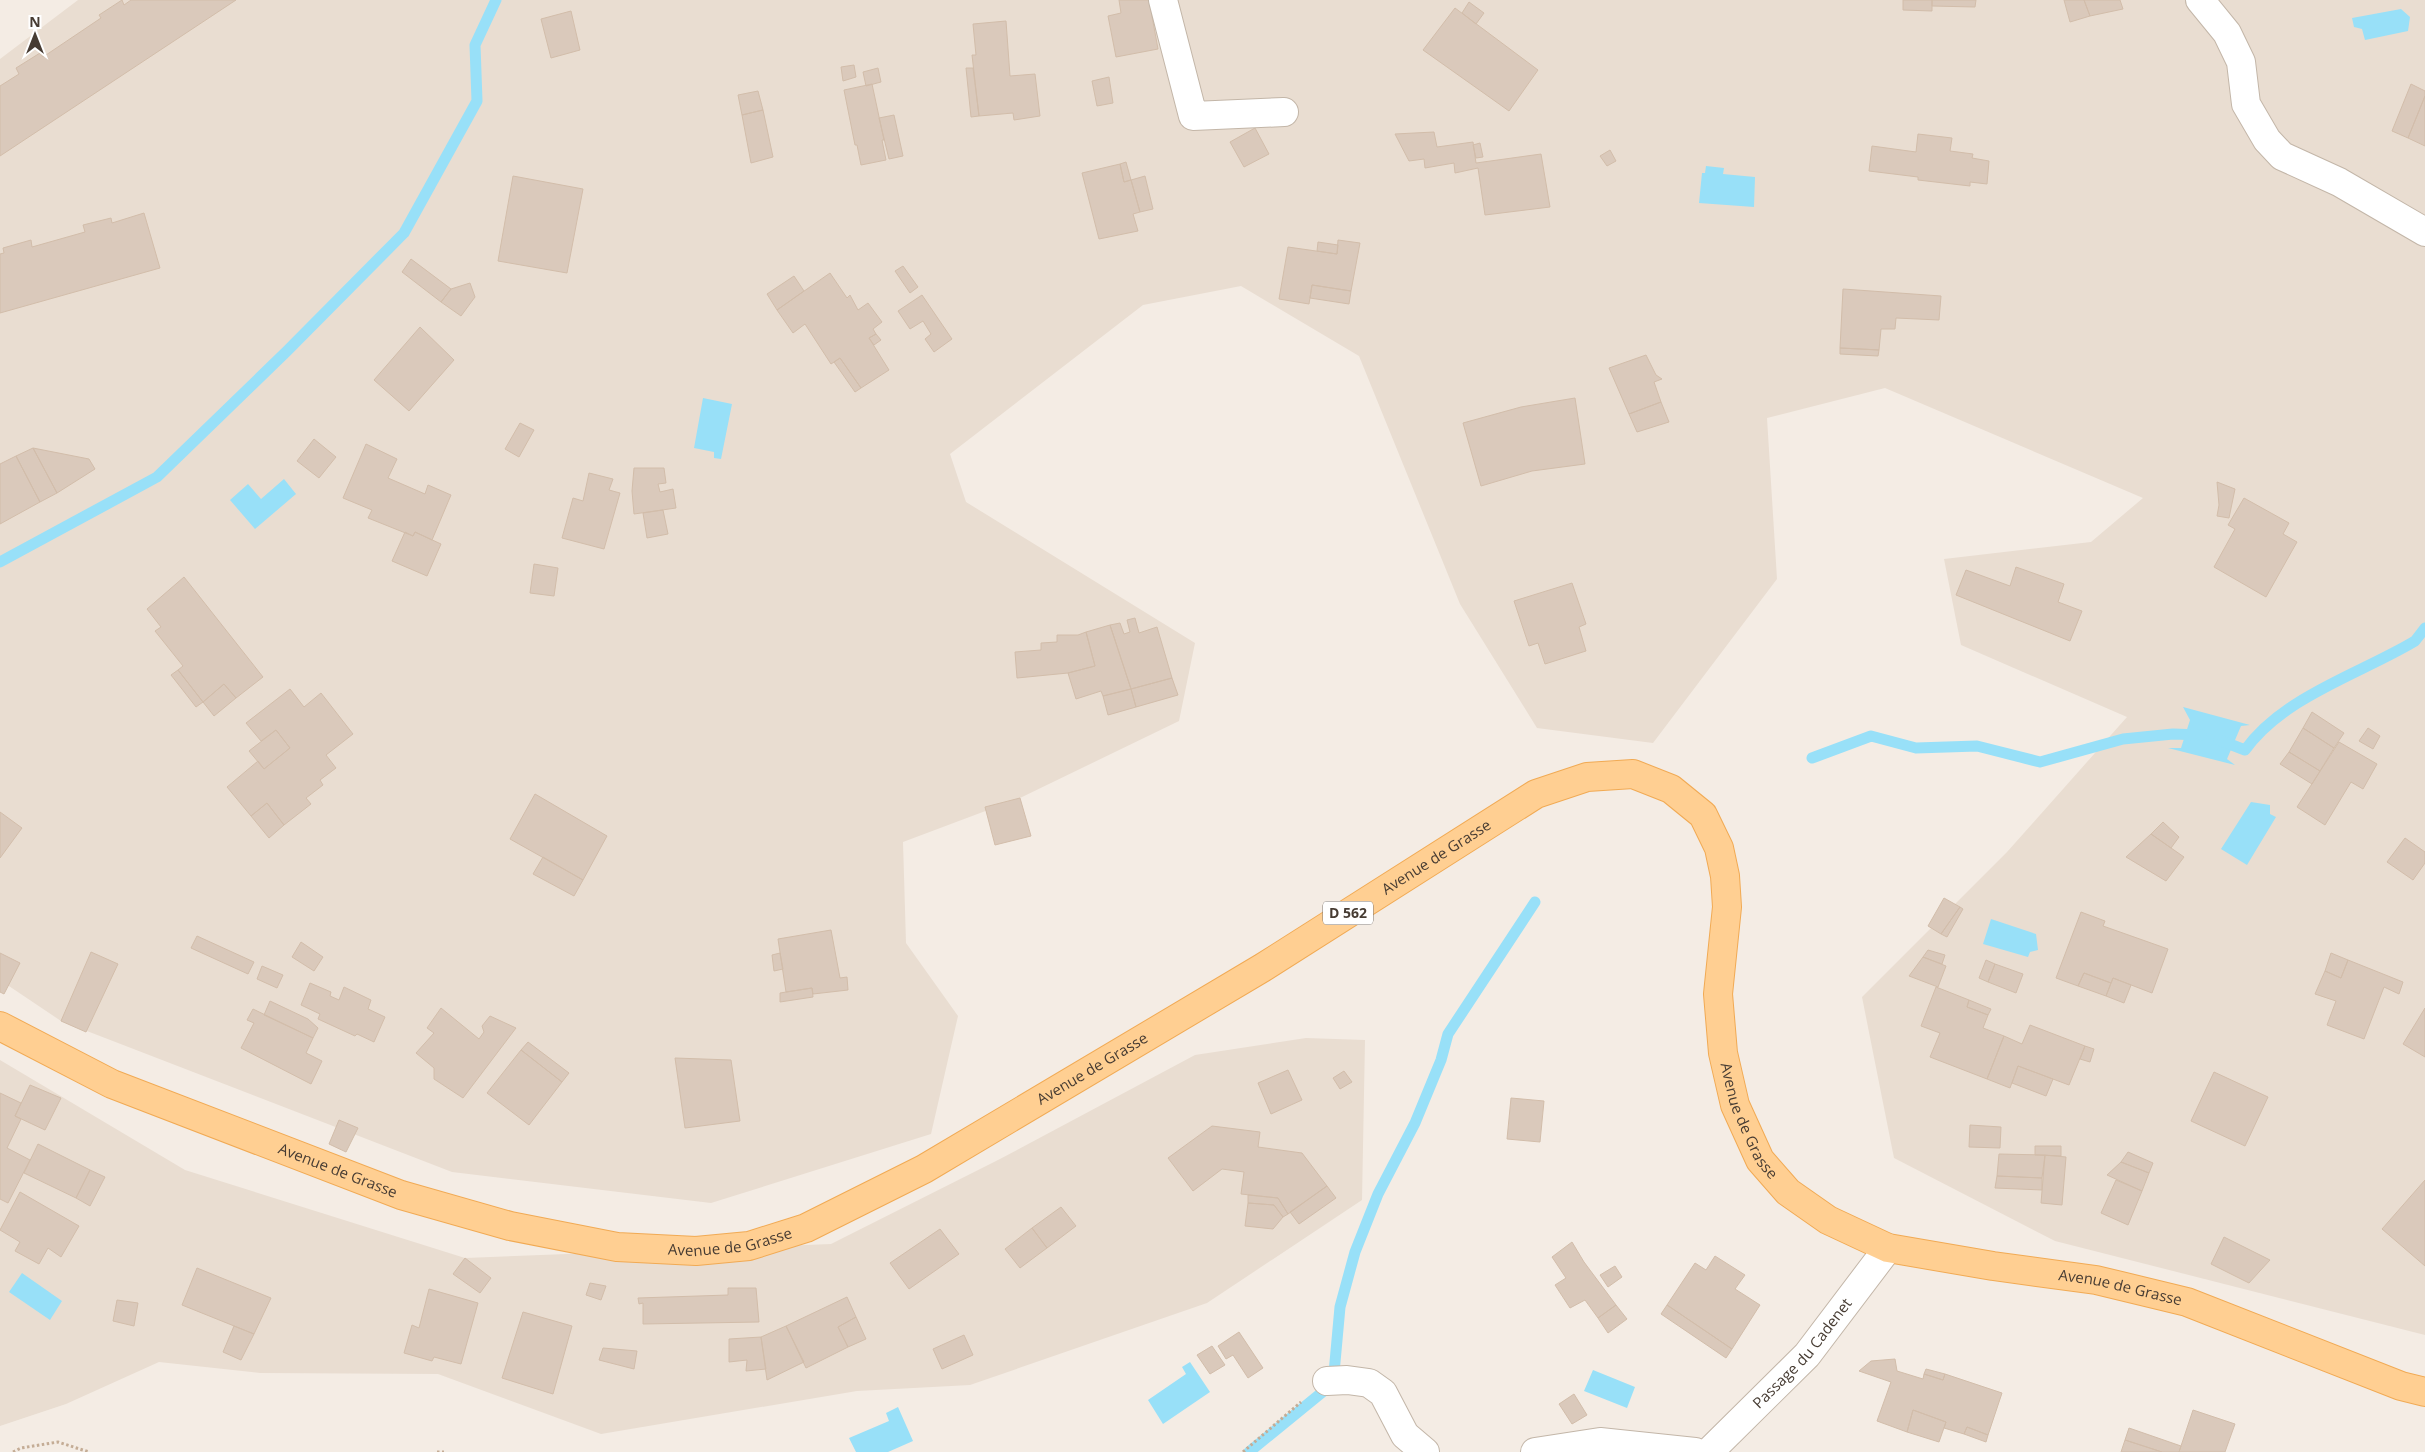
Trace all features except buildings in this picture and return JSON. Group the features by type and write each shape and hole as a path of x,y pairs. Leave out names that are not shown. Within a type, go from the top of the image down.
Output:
{"main road":[{"name":"Avenue de Grasse","path":"0,1026 112,1084 401,1195 510,1226 617,1247 696,1251 749,1246 806,1228 924,1169 1262,968 1536,794 1587,777 1633,774 1671,789 1703,815 1719,848 1725,876 1727,907 1718,994 1723,1053 1735,1105 1760,1160 1788,1192 1820,1214 1888,1248 1993,1266 2096,1280 2186,1302 2400,1386 2425,1392"}],"street":[{"path":"1163,0 1194,116 1284,112"},
{"path":"2200,0 2227,33 2241,62 2246,104 2267,140 2282,156 2339,182 2425,232"},
{"name":"Passage du Cadenet","path":"1709,1452 1807,1355 1888,1248"},
{"path":"1337,1381 1369,1384 1383,1393 1405,1435 1425,1452"},
{"path":"1535,1452 1600,1442 1695,1452"}],"path":[{"path":"1242,1452 1337,1381"},
{"path":"13,1452 21,1448 58,1442 89,1452"},
{"path":"436,1452 444,1452"}],"shaded area":[{"path":"78,0 2425,0 2425,1335 2055,1241 1894,1158 1862,997 2007,852 2127,717 1961,645 1944,559 2091,542 2143,498 1885,388 1767,418 1777,579 1653,743 1537,728 1460,604 1359,356 1241,286 1143,305 950,454 966,502 1195,643 1179,721 1020,798 903,842 906,943 958,1016 931,1134 711,1203 452,1172 61,1021 0,980 0,59"},
{"path":"1306,1038 1365,1040 1362,1200 1207,1303 970,1385 857,1391 601,1434 438,1374 260,1373 159,1362 66,1404 0,1426 0,1060 185,1170 465,1258 831,1244 1000,1159 1195,1055"}],"water":[{"path":"2401,9 2410,17 2408,31 2365,40 2362,29 2354,27 2352,18"},
{"path":"1706,166 1724,168 1723,174 1755,177 1754,207 1699,203 1702,173 1705,173"},
{"path":"703,398 732,404 721,459 714,458 714,452 694,448"},
{"path":"284,479 296,494 255,529 230,500 248,484 261,499"},
{"path":"2183,707 2250,725 2241,726 2227,759 2235,765 2168,748 2181,748 2190,720"},
{"path":"2251,802 2270,805 2270,814 2276,817 2247,865 2221,849"},
{"path":"1991,919 2036,934 2038,950 2030,952 2028,957 1983,944"},
{"path":"22,1273 62,1301 50,1320 9,1292"},
{"path":"1190,1362 1210,1392 1163,1424 1148,1400 1186,1374 1182,1367"},
{"path":"1593,1370 1635,1387 1627,1408 1584,1391"},
{"path":"898,1407 913,1441 888,1452 856,1452 849,1438 889,1421 886,1413"}],"waterway":[{"path":"0,562 157,477 287,351 404,233 477,101 475,45 496,0"},
{"path":"2219,740 2245,750 2261,731 2301,700 2415,641 2425,628"},
{"path":"1812,758 1871,736 1916,748 1977,746 2040,762 2123,739 2173,734 2201,735"},
{"path":"1249,1452 1325,1390 1334,1373 1340,1307 1355,1252 1378,1194 1415,1123 1441,1060 1448,1034 1535,902"}]}
